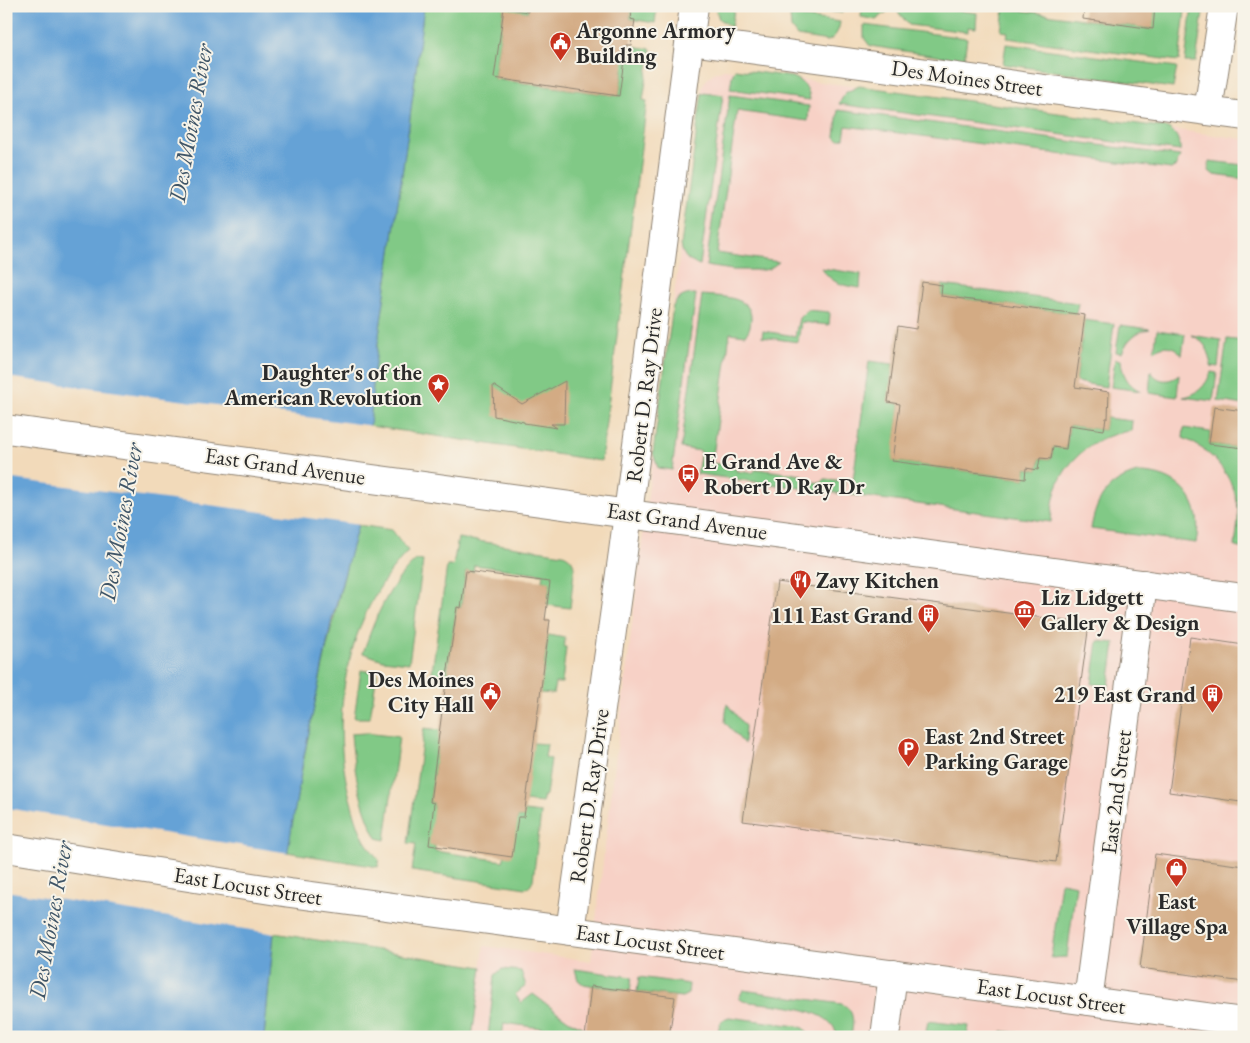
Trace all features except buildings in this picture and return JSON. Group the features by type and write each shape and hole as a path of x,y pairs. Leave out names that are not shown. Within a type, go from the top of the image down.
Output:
{"main road":[{"name":"Robert D. Ray Drive","path":"570,931 628,513 694,6"},
{"path":"1208,111 1224,6"},
{"name":"Des Moines Street","path":"690,40 1244,116"},
{"name":"East Grand Avenue","path":"6,429 1244,598"},
{"name":"East 2nd Street","path":"1088,1001 1143,584"},
{"name":"East Locust Street","path":"6,848 290,893 1244,1022"},
{"path":"885,1037 893,974"}],"shaded area":[{"path":"724,69 1244,139 1244,1037 472,1037 484,946 591,961 653,453 702,88 712,74"}],"green space":[{"path":"424,6 528,6 528,12 504,9 494,79 619,96 626,45 651,49 643,100 647,101 601,461 370,426 374,371"},
{"path":"632,6 657,6 655,23 630,19"},
{"path":"715,6 735,6 731,27 719,19"},
{"path":"792,6 843,6 842,13"},
{"path":"862,6 889,6 888,11 876,20 861,17"},
{"path":"900,6 925,6 977,13 976,28 968,27 968,32 909,25 897,11 897,8"},
{"path":"1155,6 1185,11 1179,61 1007,38 1008,32 1001,31 1004,8 1152,29"},
{"path":"1192,6 1204,6 1196,62 1185,62"},
{"path":"790,15 840,22 840,25 835,35 828,41 797,36 791,28"},
{"path":"864,25 967,38 964,60 870,46 864,38"},
{"path":"1006,44 1177,67 1173,88 1003,64"},
{"path":"735,69 792,77 805,85 810,100 730,89"},
{"path":"859,86 1168,128 1177,138 1180,144 1180,151 839,104 845,93"},
{"path":"702,93 723,95 700,265 687,258 683,253 681,245"},
{"path":"730,95 809,106 808,121 737,111 717,253 779,262 769,269 733,270 706,266"},
{"path":"838,110 1180,156 1176,166 1171,169 846,126 844,138 838,140 835,137"},
{"path":"1209,161 1244,165 1244,179 1214,175 1209,171"},
{"path":"821,268 861,274 860,288 838,283"},
{"path":"942,285 1078,303 1076,314 941,296"},
{"path":"696,294 672,470 658,468 653,453 673,306 682,297"},
{"path":"702,295 726,297 741,302 747,306 751,320 749,330 745,335 730,333 712,463 733,466 737,471 752,473 757,469 802,475 806,481 821,483 825,479 845,481 844,494 697,474 701,451 681,448"},
{"path":"807,310 829,312 829,325 801,322 798,342 762,337 763,331 795,336 799,318"},
{"path":"1084,320 1114,324 1106,387 1076,382"},
{"path":"1120,325 1150,329 1140,332 1133,337 1122,353 1116,352"},
{"path":"1157,330 1185,334 1182,355 1176,349 1168,346 1161,347 1154,352"},
{"path":"1191,335 1221,340 1218,367 1211,366 1210,356 1206,347 1200,340"},
{"path":"1227,339 1244,341 1244,405 1218,401"},
{"path":"1115,359 1121,360 1126,379 1129,383 1141,391 1111,387"},
{"path":"869,361 893,364 888,402 900,404 893,461 1025,479 1026,468 1038,470 1040,458 1051,459 1053,447 1066,449 1069,425 1104,430 1106,418 1132,421 1131,431 1119,433 1096,442 1069,466 1057,487 1051,522 851,495"},
{"path":"1151,371 1156,377 1164,380 1175,378 1179,375 1177,397 1149,393"},
{"path":"1211,372 1217,373 1213,401 1183,397 1193,394 1200,389"},
{"path":"1184,428 1210,432 1209,444 1244,448 1242,473 1244,473 1244,549 1235,547 1238,508 1232,485 1212,457 1194,443 1183,438"},
{"path":"1137,473 1152,474 1165,478 1186,492 1196,514 1198,528 1196,543 1091,529 1096,509 1105,493 1118,481"},
{"path":"358,525 392,530 408,551 387,577 370,605 357,635 348,667 343,700 341,733 344,766 350,798 363,836 379,860 378,867 287,852 318,688 336,606"},
{"path":"458,538 563,554 572,561 574,572 570,608 547,605 550,583 542,581 543,574 474,565 473,572 466,571 461,608 457,607 446,682 431,679 447,566 453,566"},
{"path":"416,560 423,561 409,663 383,660 363,653 372,628 390,591"},
{"path":"548,635 565,638 564,647 566,647 562,683 555,683 553,694 540,693"},
{"path":"1098,641 1115,643 1109,686 1092,684"},
{"path":"361,670 377,673 370,718 354,718"},
{"path":"727,704 745,726 744,744 725,722"},
{"path":"424,728 440,730 430,802 434,803 435,851 503,861 518,817 523,817 524,811 541,813 533,880 529,887 412,871 416,844 408,843"},
{"path":"365,733 399,737 385,840 377,838 371,826 362,801 356,774 351,734"},
{"path":"533,743 547,744 545,757 551,759 546,795 544,795 542,803 525,801"},
{"path":"1061,882 1076,885 1067,957 1051,958"},
{"path":"274,933 482,967 472,1037 264,1037"},
{"path":"502,969 521,971 526,986 515,994 521,1003 533,994 568,1020 585,1029 585,1034 504,1023 502,1037 488,1037 495,975"},
{"path":"575,969 632,977 630,991 583,984 578,980"},
{"path":"639,977 689,984 688,994 682,997 637,992"},
{"path":"743,990 842,1004 852,1014 851,1037 838,1037 833,1026 826,1019 804,1010 743,1001 739,998"},
{"path":"729,1017 797,1026 804,1028 811,1037 717,1036 721,1022"},
{"path":"928,1021 969,1026 967,1037 926,1032"},
{"path":"1002,1031 1044,1037 1001,1037"}],"water":[{"name":"Des Moines River","path":"6,6 424,6 374,371 370,426 358,525 332,619 303,761 274,933 264,1037 6,1037"}],"pier":[{"path":"6,377 373,426 361,525 6,478"},
{"path":"6,808 289,853 276,934 6,891"}],"place":[{"name":"Argonne Armory Building","path":"560,62"},
{"name":"Daughter's of the American Revolution","path":"438,404"},
{"name":"E Grand Ave & Robert D Ray Dr","path":"688,493"},
{"name":"Zavy Kitchen","path":"800,599"},
{"name":"Liz Lidgett Gallery & Design","path":"1025,629"},
{"name":"111 East Grand","path":"929,634"},
{"name":"Des Moines City Hall","path":"490,711"},
{"name":"219 East Grand","path":"1212,713"},
{"name":"East 2nd Street Parking Garage","path":"909,768"},
{"name":"East Village Spa","path":"1177,887"}]}
